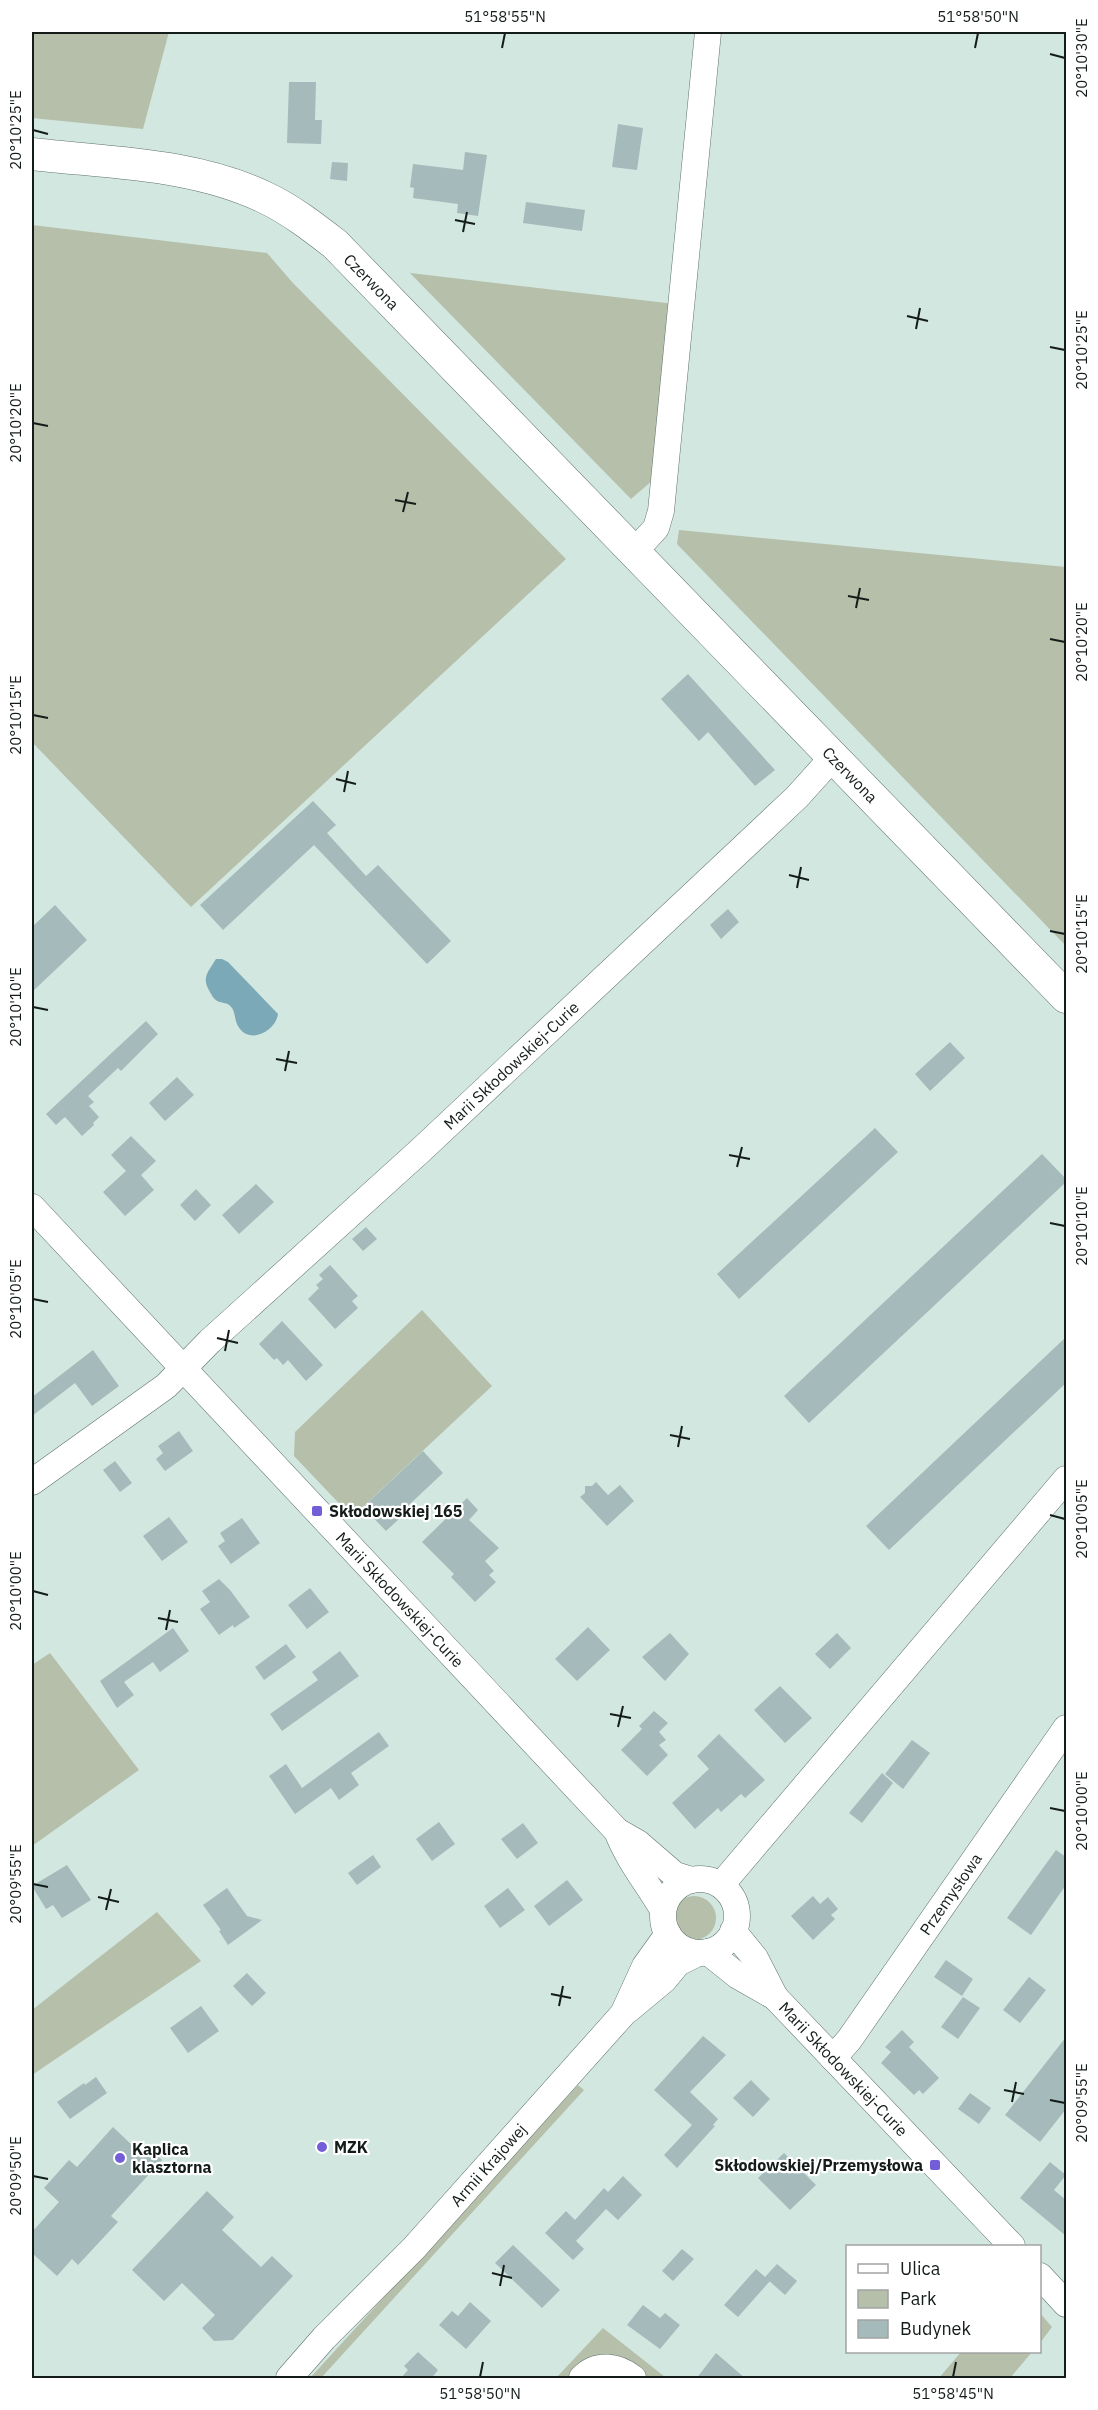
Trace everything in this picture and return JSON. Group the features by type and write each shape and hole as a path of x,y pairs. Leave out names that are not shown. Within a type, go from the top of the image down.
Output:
{"main road":[{"name":"Czerwona","path":"32,154 164,169 217,179 267,198 335,244 1066,997"}],"street":[{"path":"634,552 656,528 661,512 708,32"},
{"name":"Marii Skłodowskiej-Curie","path":"32,1482 166,1386 210,1341 429,1142 796,797 833,757"},
{"name":"Marii Skłodowskiej-Curie","path":"32,1207 617,1831 638,1843 675,1875 691,1880"},
{"path":"720,1885 1066,1479"},
{"name":"Przemysłowa","path":"833,2058 849,2040 1066,1728"},
{"name":"Marii Skłodowskiej-Curie","path":"617,1831 626,1853 642,1874 666,1922"},
{"path":"623,2014 664,1980 678,1963 703,1952 717,1949 725,1943 733,1931 737,1917 732,1898 720,1885 710,1880 691,1880 672,1891 666,1922 681,1947 703,1952"},
{"name":"Armii Krajowej","path":"289,2379 324,2338 414,2248 623,2014 666,1922"},
{"name":"Marii Skłodowskiej-Curie","path":"733,1931 755,1958 775,1997 1010,2245"},
{"name":"Marii Skłodowskiej-Curie","path":"703,1952 738,1976 775,1997"},
{"path":"1041,2277 1066,2304"},
{"path":"582,2379 589,2372 605,2367 622,2369 633,2379"}],"green space":[{"path":"32,32 169,32 143,129 32,118"},
{"path":"32,225 267,253 292,282 566,559 191,907 32,742"},
{"path":"410,273 675,304 660,474 631,499"},
{"path":"679,530 1066,567 1066,946 677,544"},
{"path":"422,1310 492,1386 352,1517 294,1456 295,1432"},
{"path":"50,1653 139,1770 32,1846 32,1665"},
{"path":"694,1896 710,1902 716,1918 710,1934 694,1940 678,1934 672,1918 678,1902"},
{"path":"157,1912 201,1961 32,2075 32,2010"},
{"path":"578,2085 584,2090 321,2378 310,2378"},
{"path":"1041,2314 1052,2327 1041,2342"},
{"path":"603,2328 665,2377 648,2378 635,2369 586,2365 566,2378 556,2378"},
{"path":"960,2353 1031,2353 1010,2378 939,2378"}],"water":[{"path":"216,959 228,962 278,1014 268,1030 257,1035 245,1033 238,1026 232,1008 213,997 207,987 206,979"}],"building":[{"path":"289,82 316,82 315,120 322,120 321,144 287,143"},
{"path":"618,124 643,128 637,170 612,167"},
{"path":"465,152 487,155 478,216 457,213 458,204 413,198 414,188 410,187 413,164 463,170"},
{"path":"332,162 348,163 347,181 330,179"},
{"path":"526,202 585,210 582,231 523,223"},
{"path":"688,674 775,770 755,786 708,732 699,741 661,699"},
{"path":"313,801 336,825 327,833 366,876 378,865 451,941 427,964 314,845 223,930 200,905"},
{"path":"55,905 87,940 32,992 32,927"},
{"path":"728,909 739,922 721,939 710,925"},
{"path":"146,1021 158,1034 121,1071 118,1068 88,1096 94,1102 89,1106 99,1117 93,1123 94,1125 82,1136 65,1117 56,1125 46,1114"},
{"path":"950,1042 965,1058 930,1091 915,1074"},
{"path":"177,1077 194,1095 165,1121 149,1103"},
{"path":"875,1128 898,1152 739,1299 717,1274"},
{"path":"131,1136 156,1161 141,1175 154,1190 125,1216 103,1192 126,1171 111,1155"},
{"path":"1042,1154 1066,1179 1066,1182 809,1423 784,1396"},
{"path":"256,1184 274,1202 239,1234 222,1215"},
{"path":"196,1189 211,1205 195,1221 180,1205"},
{"path":"366,1227 377,1239 363,1251 352,1239"},
{"path":"330,1265 358,1296 352,1301 358,1308 335,1329 308,1299 319,1288 316,1285 323,1279 319,1275"},
{"path":"282,1321 323,1365 306,1381 288,1360 283,1365 277,1358 274,1360 259,1344"},
{"path":"1066,1337 1066,1383 889,1550 866,1526"},
{"path":"93,1350 119,1386 92,1406 75,1383 32,1416 32,1397"},
{"path":"179,1431 193,1451 165,1471 156,1459 163,1453 158,1446"},
{"path":"423,1451 443,1473 396,1517 399,1519 386,1531 363,1507"},
{"path":"115,1461 132,1483 120,1492 103,1470"},
{"path":"596,1482 608,1495 620,1485 634,1501 607,1526 580,1497 585,1493 585,1486 592,1486"},
{"path":"467,1498 478,1510 469,1520 499,1548 485,1561 494,1571 489,1575 496,1582 475,1602 451,1577 454,1574 422,1542"},
{"path":"169,1517 188,1542 162,1561 143,1536"},
{"path":"242,1518 260,1543 231,1564 218,1546 225,1541 220,1533"},
{"path":"219,1579 250,1617 219,1635 200,1609 210,1602 202,1591"},
{"path":"310,1588 329,1612 307,1629 288,1605"},
{"path":"588,1627 610,1650 577,1681 555,1659"},
{"path":"173,1628 189,1651 160,1672 153,1662 124,1682 134,1695 117,1708 100,1681"},
{"path":"670,1633 689,1654 665,1681 642,1657"},
{"path":"837,1633 851,1648 830,1669 815,1654"},
{"path":"286,1644 296,1657 264,1680 255,1667"},
{"path":"340,1651 359,1676 282,1731 270,1714 318,1680 312,1672"},
{"path":"780,1686 812,1718 785,1743 754,1710"},
{"path":"654,1711 668,1723 659,1732 666,1740 659,1745 668,1755 647,1776 621,1750 642,1729 639,1726"},
{"path":"379,1732 389,1746 351,1773 359,1785 339,1800 331,1788 295,1814 269,1776 286,1764 302,1788"},
{"path":"719,1734 765,1780 745,1798 741,1794 721,1812 718,1808 695,1829 672,1803 709,1769 697,1756"},
{"path":"912,1740 930,1753 903,1789 885,1774"},
{"path":"882,1773 893,1783 862,1823 849,1813"},
{"path":"439,1822 455,1844 432,1861 416,1839"},
{"path":"523,1823 538,1843 517,1859 501,1839"},
{"path":"1056,1850 1066,1857 1066,1885 1031,1935 1007,1918"},
{"path":"373,1855 381,1867 357,1885 348,1873"},
{"path":"67,1865 91,1900 62,1918 53,1905 46,1909 32,1886"},
{"path":"567,1880 583,1900 549,1926 534,1906"},
{"path":"227,1888 247,1916 262,1920 228,1945 219,1931 221,1930 203,1905"},
{"path":"508,1888 525,1910 500,1928 484,1906"},
{"path":"813,1896 820,1904 828,1897 838,1909 831,1915 835,1919 813,1940 791,1916"},
{"path":"946,1960 973,1979 962,1996 934,1977"},
{"path":"247,1973 266,1993 252,2006 233,1986"},
{"path":"1029,1977 1046,1990 1020,2023 1003,2010"},
{"path":"963,1997 980,2008 958,2039 941,2027"},
{"path":"201,2006 219,2031 188,2053 170,2028"},
{"path":"902,2030 914,2042 909,2047 939,2078 923,2094 919,2090 914,2095 881,2063 891,2052 885,2047"},
{"path":"703,2036 726,2055 690,2092 718,2119 713,2125 715,2126 677,2168 664,2155 692,2125 654,2090"},
{"path":"1066,2037 1066,2109 1040,2142 1005,2115"},
{"path":"96,2077 107,2093 70,2119 57,2102"},
{"path":"751,2080 770,2099 753,2117 733,2098"},
{"path":"970,2093 991,2108 979,2124 958,2109"},
{"path":"113,2127 134,2147 141,2140 162,2160 111,2216 118,2222 78,2265 72,2259 57,2276 32,2253 32,2232 59,2202 44,2188 69,2160 77,2167"},
{"path":"784,2153 816,2185 790,2210 758,2178"},
{"path":"1050,2162 1066,2175 1054,2190 1066,2200 1066,2236 1020,2198"},
{"path":"623,2176 642,2195 618,2220 606,2209 576,2241 584,2249 573,2260 545,2233 566,2211 575,2220 604,2188 608,2192"},
{"path":"207,2191 234,2217 222,2230 261,2267 272,2256 293,2276 233,2340 214,2341 202,2328 215,2315 182,2283 164,2301 132,2270"},
{"path":"513,2245 560,2290 542,2308 495,2263"},
{"path":"682,2249 694,2259 673,2281 662,2271"},
{"path":"777,2264 797,2281 785,2295 770,2281 738,2317 724,2305 756,2269 765,2277"},
{"path":"470,2302 491,2321 466,2349 439,2325 452,2311 458,2316"},
{"path":"643,2305 660,2318 665,2313 680,2325 660,2349 627,2325"},
{"path":"418,2352 438,2370 431,2379 400,2379 408,2370 404,2366"},
{"path":"716,2353 746,2379 696,2379"}],"place":[{"name":"Skłodowskiej 165","path":"317,1511"},
{"name":"MZK","path":"322,2147"},
{"name":"Kaplica klasztorna","path":"120,2158"},
{"name":"Skłodowskiej/Przemysłowa","path":"935,2165"}]}
